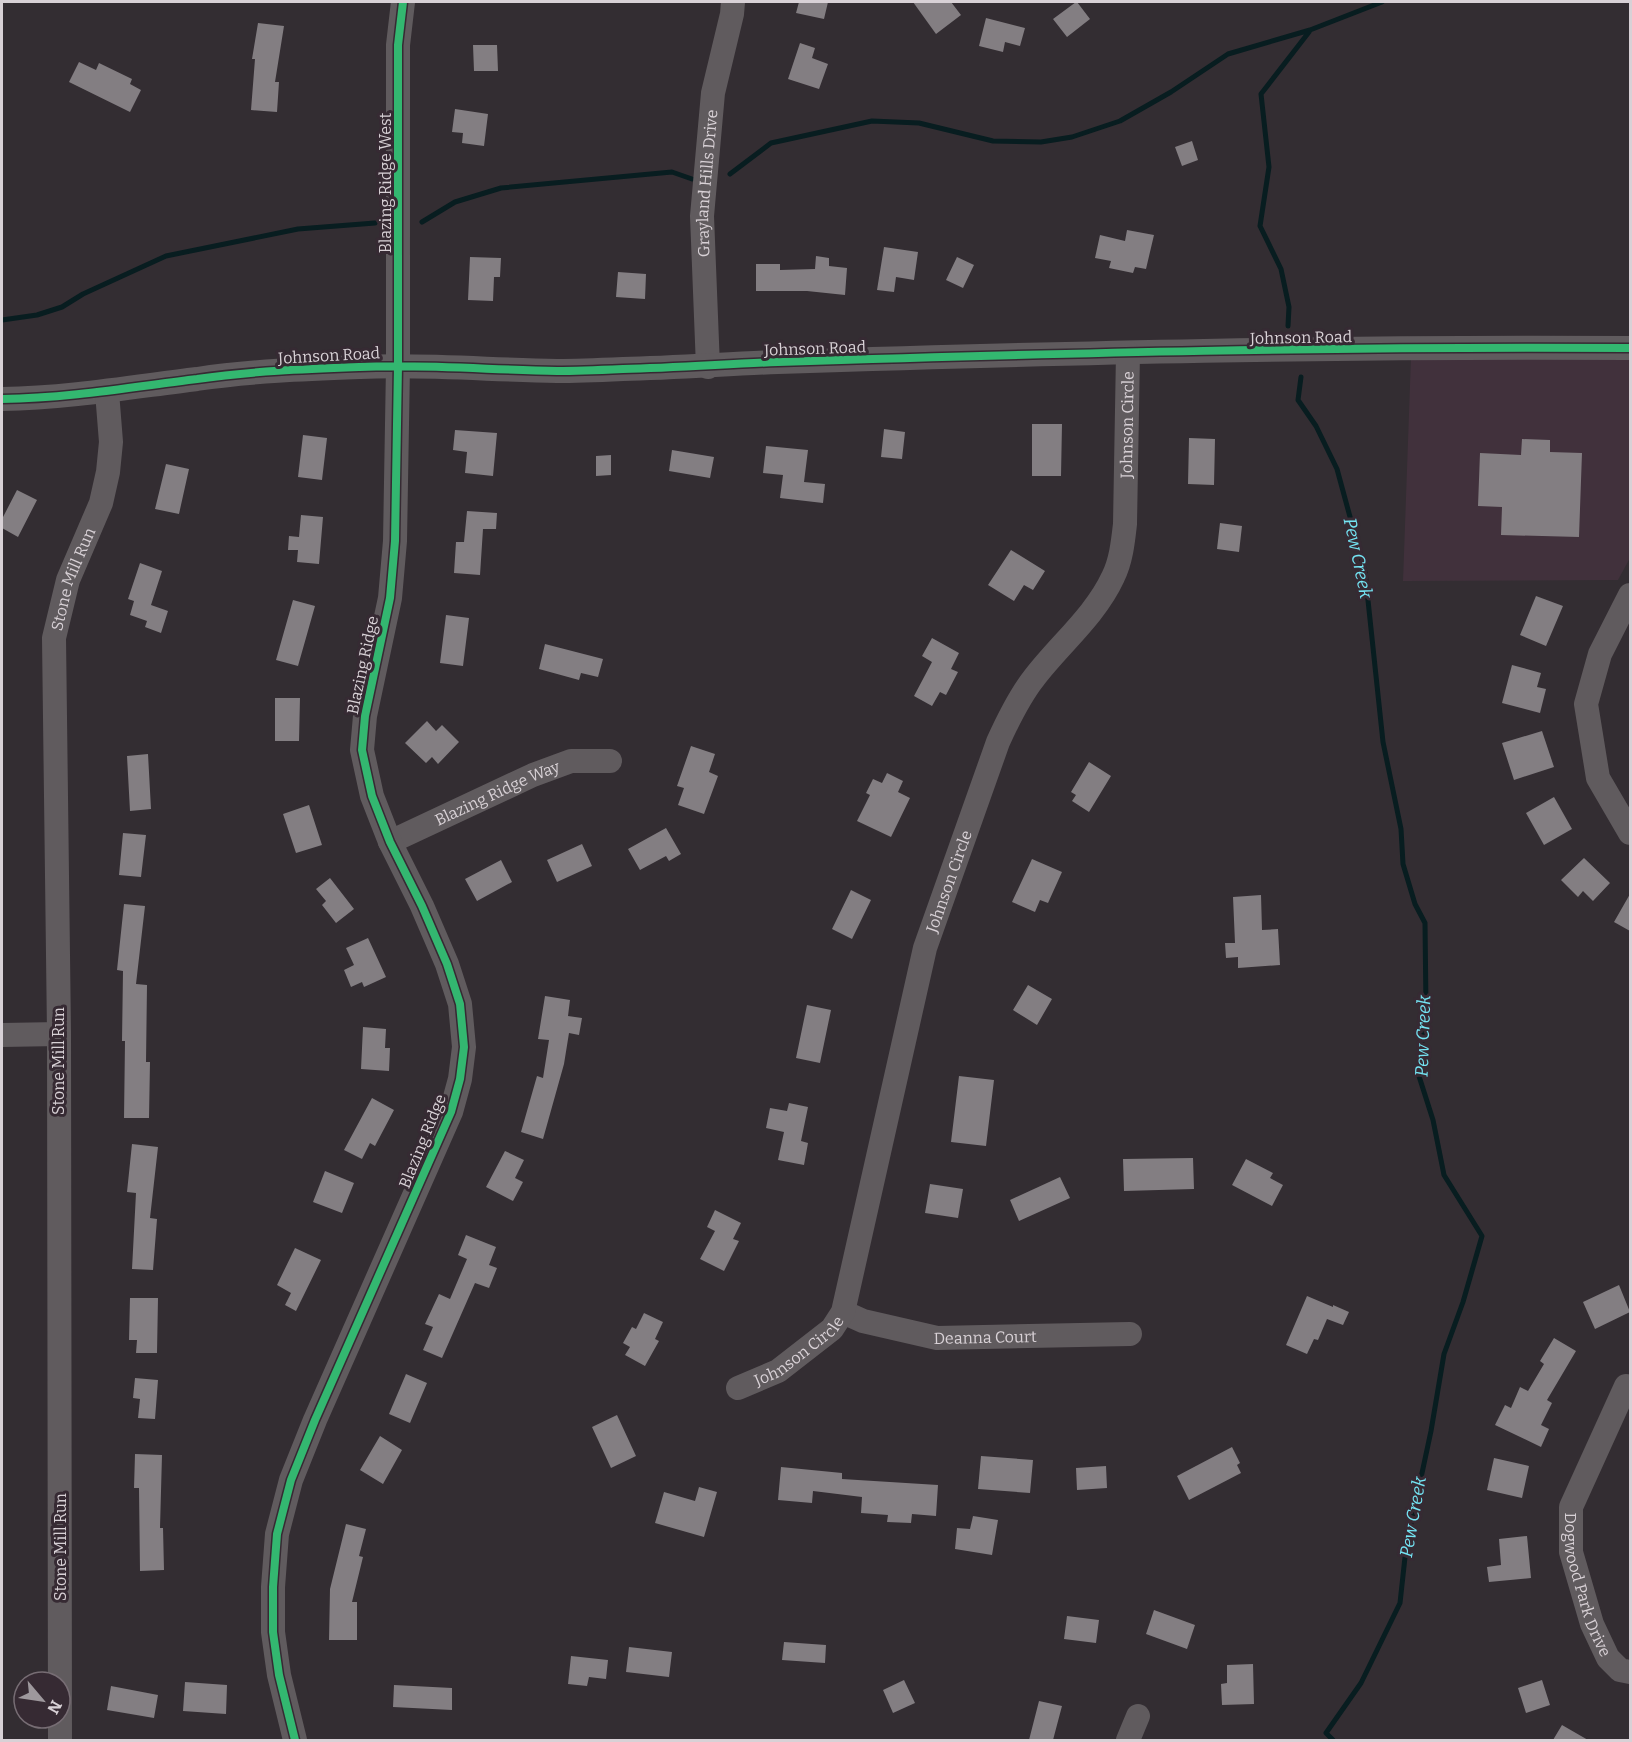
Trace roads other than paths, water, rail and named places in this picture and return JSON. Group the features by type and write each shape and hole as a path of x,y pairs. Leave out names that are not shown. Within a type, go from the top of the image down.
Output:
{"street":[{"name":"Blazing Ridge West","path":"399,366 398,45 403,2"},
{"name":"Grayland Hills Drive","path":"708,367 702,216 713,93 733,2"},
{"name":"Johnson Road","path":"2,399 52,398 201,378 280,371 399,366 559,371 708,367 772,362 1128,353 1484,347 1630,348"},
{"name":"Johnson Circle","path":"738,1388 778,1371 832,1329 843,1312 925,948 998,742 1012,711 1032,680 1102,597 1114,576 1122,550 1125,524 1128,353"},
{"name":"Blazing Ridge","path":"295,1740 279,1675 273,1632 273,1587 278,1534 291,1480 315,1420 447,1123 460,1079 464,1047 460,1004 447,964 390,842 372,796 362,750 365,716 390,598 399,366"},
{"name":"Stone Mill Run","path":"60,1740 58,1034 54,638 68,580 101,503 108,472 111,442 107,392"},
{"path":"1630,595 1600,654 1586,704 1598,778 1630,833"},
{"name":"Blazing Ridge Way","path":"390,842 533,775 571,761 610,761"},
{"path":"2,1035 58,1034"},
{"name":"Deanna Court","path":"843,1312 863,1322 937,1338 1130,1334"},
{"name":"Dogwood Park Drive","path":"1626,1386 1571,1507 1571,1552 1592,1624 1608,1658 1620,1670 1630,1672"},
{"path":"1128,1740 1138,1716"}],"waterway":[{"path":"730,174 771,143 872,121 919,123 993,141 1041,142 1072,137 1120,121 1171,92 1228,54 1310,30 1382,2"},
{"name":"Pew Creek","path":"1288,326 1289,307 1281,269 1260,226 1269,167 1261,94 1309,32"},
{"path":"422,222 455,202 501,188 672,172 692,179"},
{"path":"2,320 37,315 62,307 83,294 166,256 298,229 375,223"},
{"name":"Pew Creek","path":"1301,377 1298,400 1316,426 1337,469 1365,572 1383,742 1401,829 1403,864 1415,904 1425,923 1426,1008 1418,1073 1433,1120 1444,1175 1482,1236 1463,1302 1444,1354 1431,1431 1406,1548 1400,1603 1361,1683 1326,1733 1333,1740"}]}
